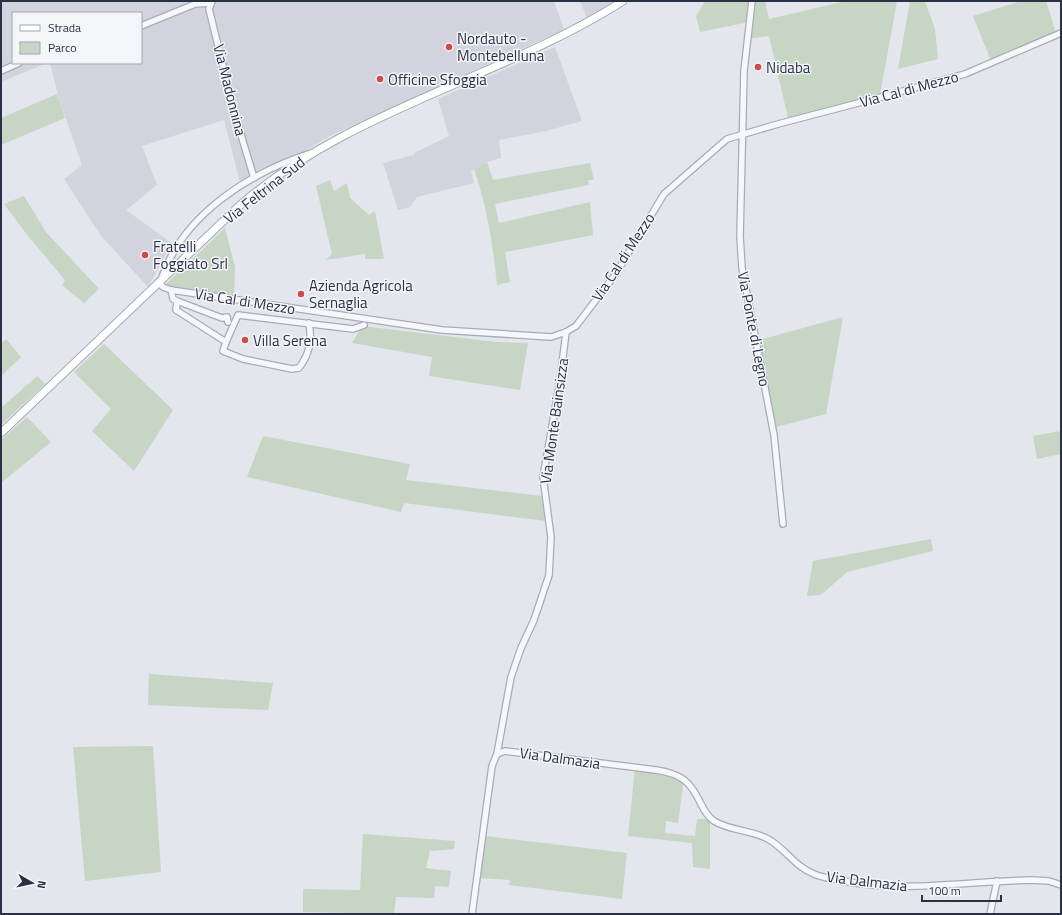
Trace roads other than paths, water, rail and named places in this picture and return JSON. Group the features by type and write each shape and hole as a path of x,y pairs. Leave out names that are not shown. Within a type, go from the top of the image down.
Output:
{"main road":[{"name":"Via Feltrina Sud","path":"1,433 160,281 249,198 278,174 357,128 558,37 623,1"}],"street":[{"name":"Via Ponte di Legno","path":"752,1 744,71 740,212 742,268 774,435 783,524"},
{"path":"142,26 195,4 210,2"},
{"name":"Via Madonnina","path":"210,2 209,9 211,18 235,114 254,178"},
{"name":"Via Cal di Mezzo","path":"160,281 162,287 171,290 442,330 535,338 551,337 566,332 576,326 615,275 664,194 727,139 743,133 946,80 990,64 1061,34"},
{"path":"1,71 17,64"},
{"path":"160,281 166,262 177,244 206,210 254,178 286,161 312,153"},
{"path":"171,290 173,299 222,318 228,317 228,322 235,323"},
{"path":"177,301 176,310 226,342"},
{"path":"309,323 310,346 306,359 300,368 292,369 243,359 223,351 238,315 309,323 353,329 364,325"},
{"name":"Via Monte Bainsizza","path":"547,581 549,574 551,537 543,477 560,381 566,332"},
{"name":"Via Dalmazia","path":"472,914 492,766 497,754 511,677 521,648 534,620 547,581"},
{"name":"Via Dalmazia","path":"497,754 511,751 656,770 678,775 689,783 704,809 714,821 767,838 776,843 792,860 806,870 823,877 874,885 917,887 1039,880 1061,885"},
{"path":"990,914 997,882"}],"place":[{"name":"Nordauto - Montebelluna","path":"449,47"},
{"name":"Nidaba","path":"758,67"},
{"name":"Officine Sfoggia","path":"380,79"},
{"name":"Fratelli Foggiato Srl","path":"145,255"},
{"name":"Azienda Agricola Sernaglia","path":"301,294"},
{"name":"Villa Serena","path":"245,340"}]}
